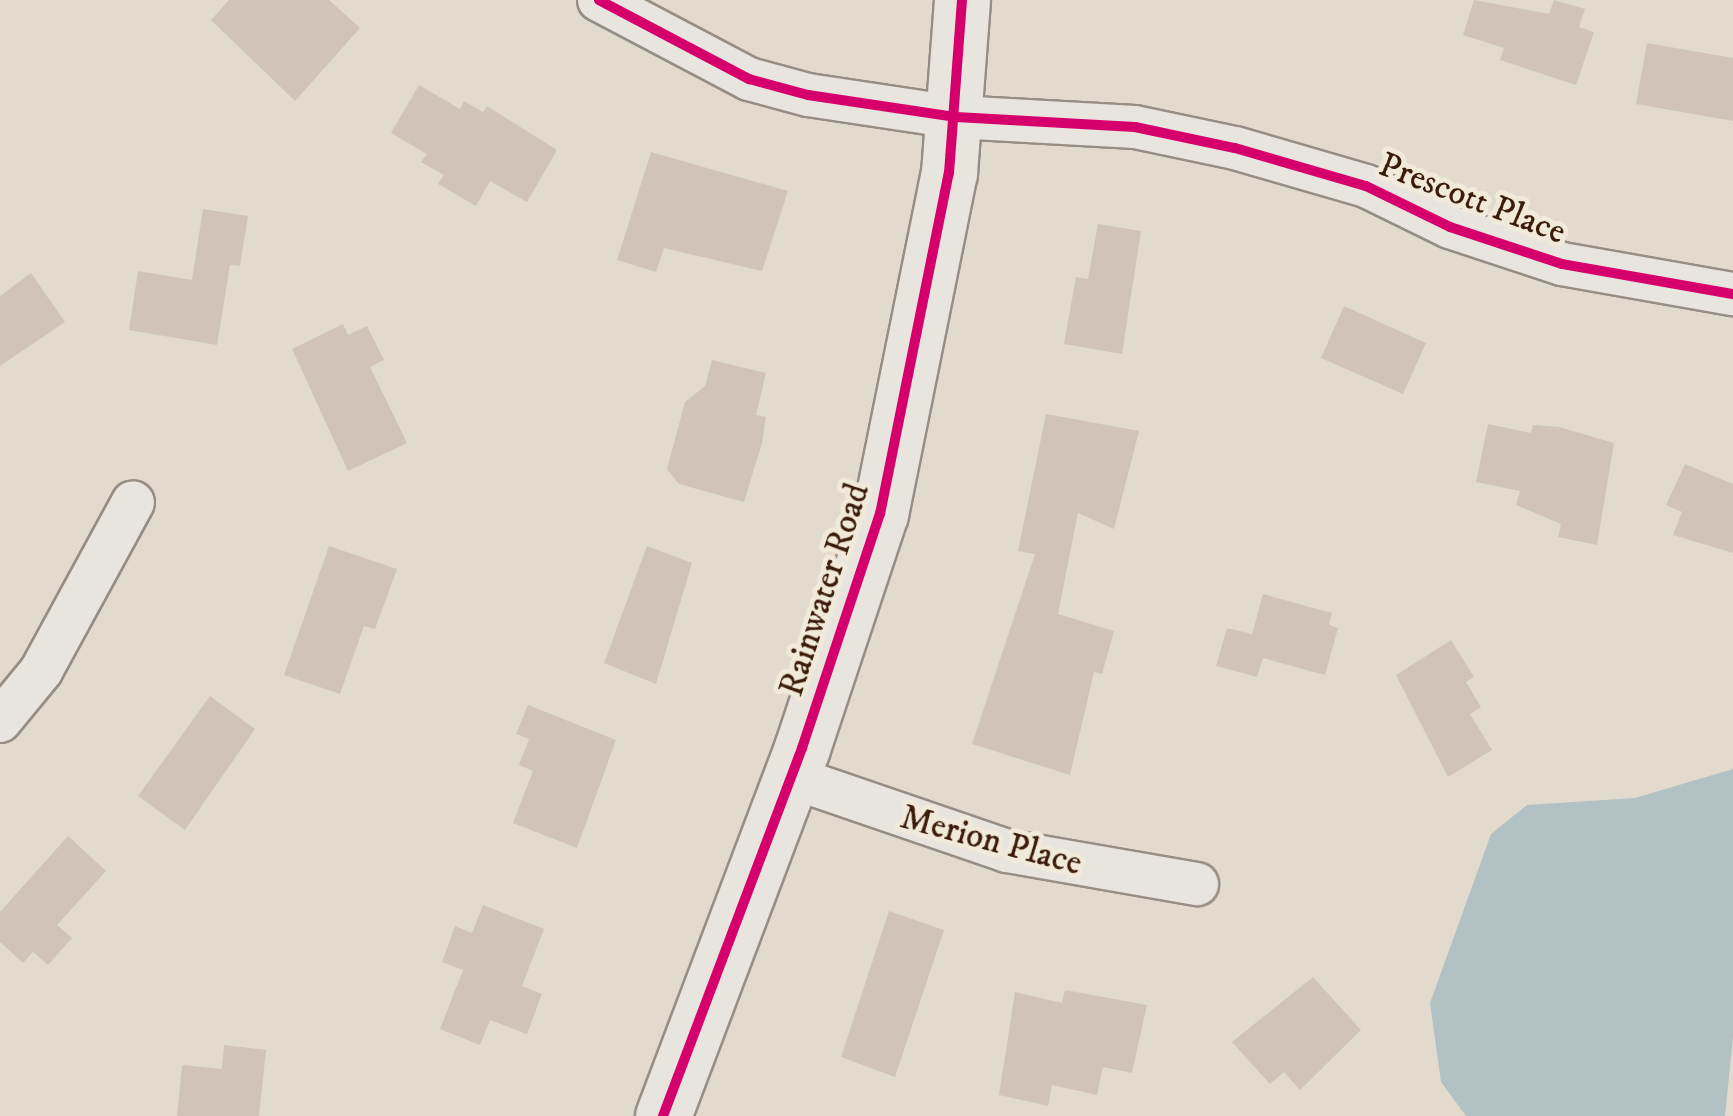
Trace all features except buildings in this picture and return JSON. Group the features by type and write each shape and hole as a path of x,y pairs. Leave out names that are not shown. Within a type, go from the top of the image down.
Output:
{"street":[{"name":"Prescott Place","path":"599,0 750,78 881,109 1135,127 1235,148 1366,186 1450,227 1562,264 1733,294"},
{"name":"Rainwater Road","path":"662,1116 791,776 904,423 956,117 962,0"},
{"path":"0,721 41,671 134,502"},
{"name":"Merion Place","path":"791,776 1007,851 1197,884"}],"shaded area":[{"path":"1733,769 1733,1037 1725,1116 1466,1116 1441,1082 1430,1003 1491,834 1527,805 1635,798"}],"cycle path":[{"path":"599,0 749,79 808,95 956,117 1135,127 1235,148 1366,186 1450,227 1562,264 1733,294"},
{"path":"663,1116 802,748 880,514 949,173 962,0"}]}
